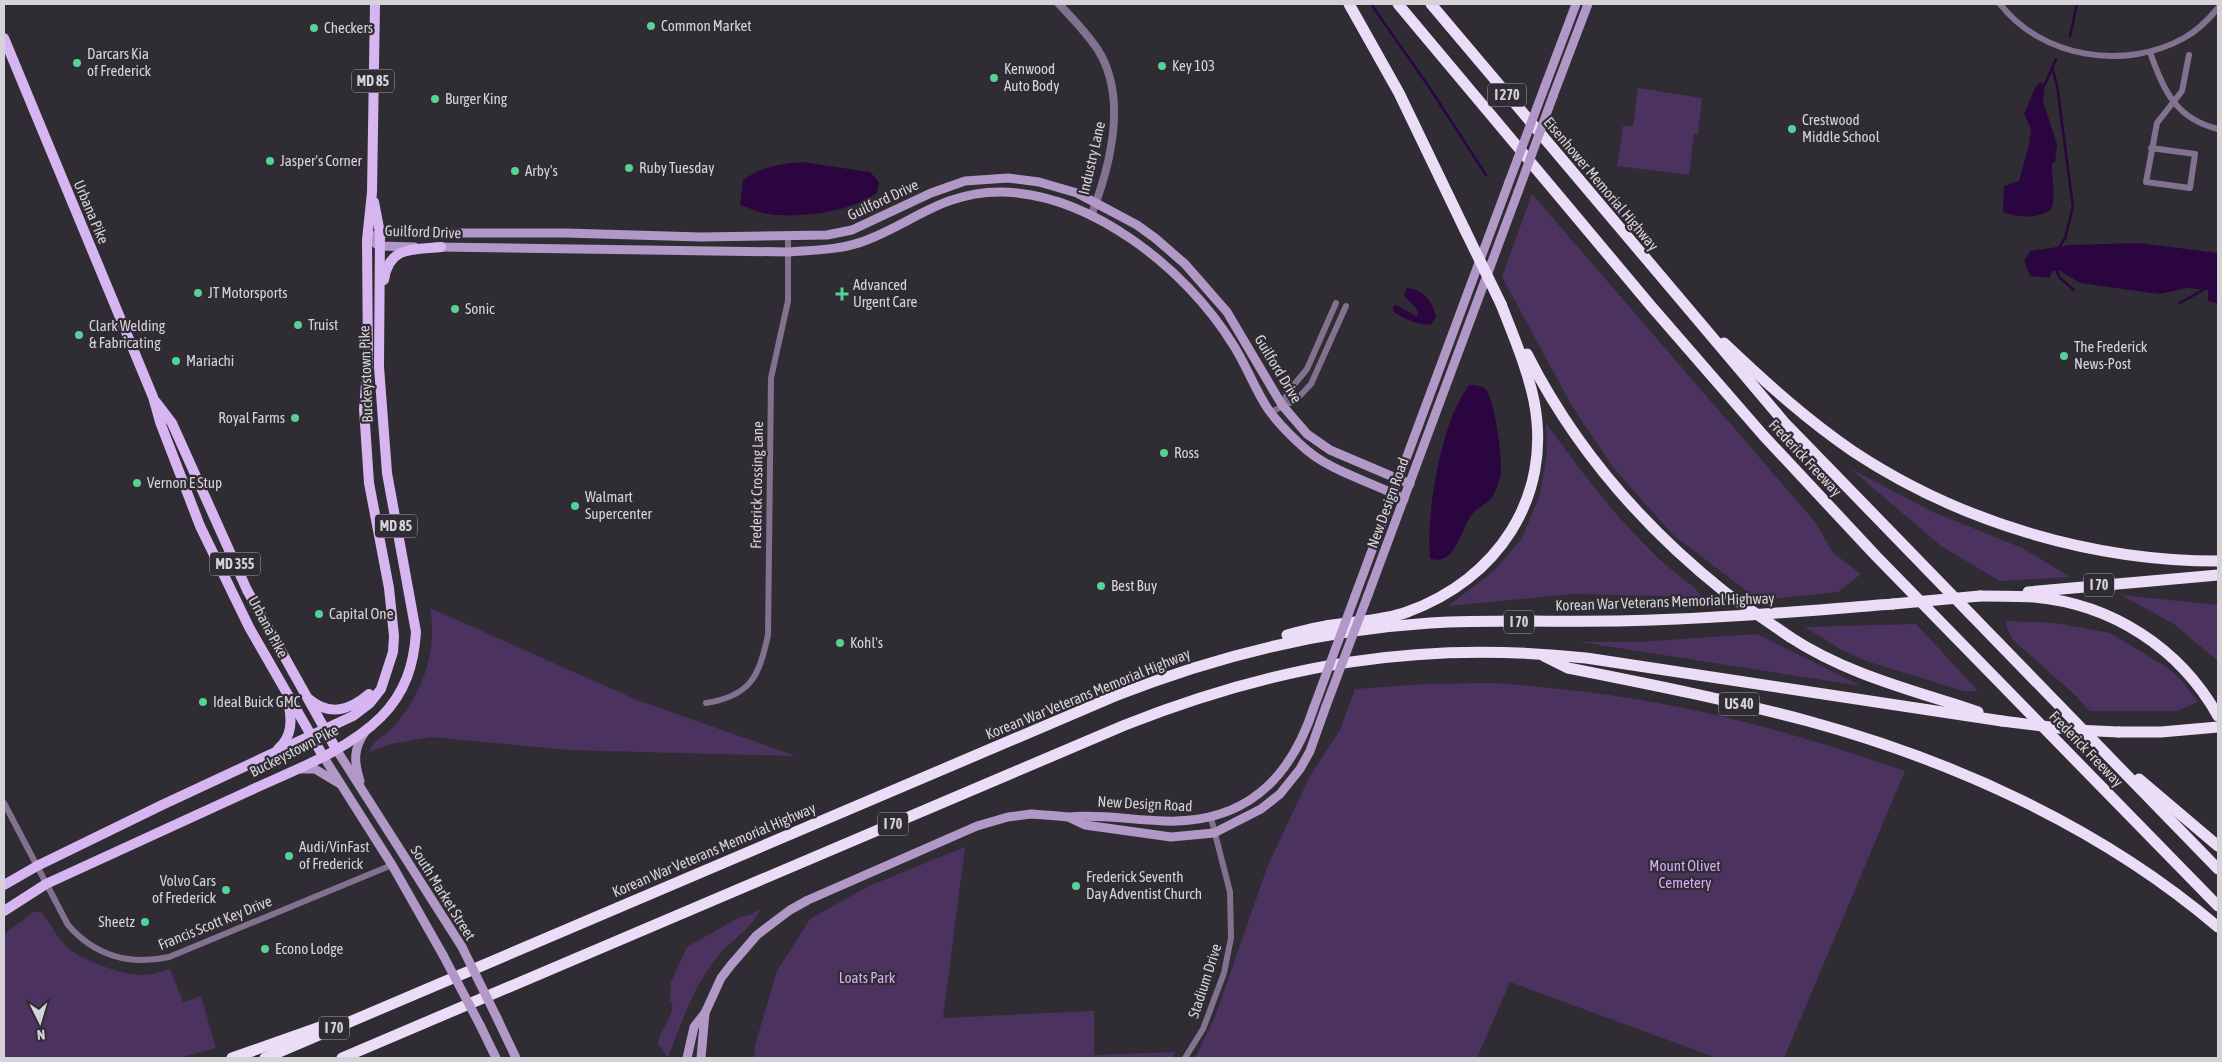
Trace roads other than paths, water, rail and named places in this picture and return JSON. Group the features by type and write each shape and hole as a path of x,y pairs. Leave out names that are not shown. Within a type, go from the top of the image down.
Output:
{"highway":[{"path":"1349,4 1399,93 1501,304 1548,395 1595,463 1652,528 1687,561 1726,593 1817,654 1854,671 2002,721"},
{"name":"Frederick Freeway","path":"1398,4 1645,298 1763,435 1876,556 2218,906"},
{"name":"Eisenhower Memorial Highway","path":"1431,4 1671,291"},
{"path":"1671,291 1786,401 1854,451 1891,474 1926,492 1976,514 2051,539 2126,554 2167,559 2218,561"},
{"name":"Frederick Freeway","path":"1671,291 1784,422 2060,708 2218,868"},
{"path":"1151,682 1232,651 1285,635 1329,625 1405,613 1444,595 1464,583 1499,549 1522,509 1535,468 1537,446 1537,427 1530,382 1501,304"},
{"name":"Korean War Veterans Memorial Highway","path":"266,1058 1151,682 1233,655 1286,642 1376,628 1456,622 1598,622 1721,617 1893,604 2218,575"},
{"path":"1980,596 2035,597 2105,614 2126,624 2167,651 2182,666 2209,699 2218,716"},
{"name":"I 70","path":"342,1058 1116,729 1203,696 1291,672 1410,654 1535,652 1586,658 2002,721 2075,730 2119,732 2218,727"},
{"name":"US 40","path":"1535,652 1568,668 1750,706 1810,722 1869,740 1941,766 2016,799 2070,826 2139,868 2218,927"},
{"path":"2060,708 2117,760 2218,846"},
{"path":"232,1058 402,999"},
{"path":"348,1058 372,1045"}],"main road":[{"name":"Buckeystown Pike","path":"4,885 37,866 162,805 353,716 370,703 380,689 393,652 393,616 369,483 364,409 368,360 367,240 372,192 375,4"},
{"name":"New Design Road","path":"687,1058 694,1027 705,1013 721,978 744,949 769,925 808,900 988,822 1031,814 1068,817 1086,815 1165,821 1211,818 1246,802 1260,793 1280,774 1303,739 1576,4"},
{"name":"New Design Road","path":"1068,817 1085,824 1142,834 1171,837 1214,833 1261,809 1280,794 1300,769 1310,751 1588,4"},
{"name":"Urbana Pike","path":"4,38 153,397 160,422 200,526 249,627 323,756"},
{"name":"Guilford Drive","path":"367,240 380,232 566,233 701,237 826,235 852,230 931,192 965,181 1008,178 1039,182 1077,193 1156,238 1209,289 1244,338 1282,405 1307,434 1320,445 1410,484"},
{"name":"Buckeystown Pike","path":"4,911 46,884 336,749 368,727 395,701 407,679 414,657 416,632 387,473 379,367 380,232 372,192"},
{"name":"Guilford Drive","path":"367,240 380,246 789,252 858,243 946,202 979,194 1014,193 1043,197 1103,221 1147,251 1186,285 1219,323 1271,412 1310,454 1351,476 1394,493 1404,499"},
{"path":"380,308 388,262 394,256 410,250 441,247"},
{"name":"Urbana Pike","path":"153,397 172,423 247,590 304,695 336,749"},
{"path":"304,695 323,710 337,710 356,705 376,688 388,670"},
{"path":"268,757 284,743 291,728 291,718 285,690"},
{"path":"365,795 355,761 356,746 368,727"},
{"name":"South Market Street","path":"336,749 462,947 516,1058"},
{"name":"South Market Street","path":"323,756 392,865 443,955 496,1058"},
{"path":"294,770 315,769 344,787"},
{"name":"New Design Road","path":"701,1058 705,1013"}],"street":[{"name":"Industry Lane","path":"1059,4 1088,35 1100,52 1110,79 1116,110 1113,134 1096,204 1091,216"},
{"path":"2000,4 2018,23 2036,36 2070,50 2103,56 2127,56 2150,52 2184,38 2208,19 2218,8"},
{"path":"2150,52 2162,86 2174,102 2192,118 2218,129"},
{"path":"2151,148 2195,154 2190,188 2146,182 2151,148 2157,123 2182,91 2189,55"},
{"name":"Frederick Crossing Lane","path":"706,703 722,701 739,693 753,679 762,665 768,636 772,378 788,301 788,236"},
{"path":"1282,405 1288,392 1307,369 1336,303"},
{"path":"1271,412 1282,405 1296,400 1311,384 1346,306"},
{"name":"Francis Scott Key Drive","path":"4,803 68,925 78,937 106,954 121,958 151,961 168,957 392,865"},
{"name":"Stadium Drive","path":"1185,1058 1203,1029 1224,973 1231,938 1230,892 1211,818"}],"waterway":[{"path":"1371,4 1429,87 1486,175"},
{"path":"2070,36 2077,4"},
{"path":"2045,84 2056,59"},
{"path":"2052,67 2057,85 2073,207 2065,238 2058,249"},
{"path":"2056,269 2060,278 2074,290"},
{"path":"2180,303 2203,290"}],"place":[{"name":"Common Market","path":"651,26"},
{"name":"Checkers","path":"314,28"},
{"name":"Darcars Kia of Frederick","path":"77,63"},
{"name":"Key 103","path":"1162,66"},
{"name":"Kenwood Auto Body","path":"994,78"},
{"name":"Burger King","path":"435,99"},
{"name":"Crestwood Middle School","path":"1792,129"},
{"name":"Jasper's Corner","path":"270,161"},
{"name":"Ruby Tuesday","path":"629,168"},
{"name":"Arby's","path":"515,171"},
{"name":"JT Motorsports","path":"198,293"},
{"name":"Advanced Urgent Care","path":"842,294"},
{"name":"Sonic","path":"455,309"},
{"name":"Truist","path":"298,325"},
{"name":"Clark Welding & Fabricating","path":"79,335"},
{"name":"The Frederick News-Post","path":"2064,356"},
{"name":"Mariachi","path":"176,361"},
{"name":"Royal Farms","path":"295,418"},
{"name":"Ross","path":"1164,453"},
{"name":"Vernon E Stup","path":"137,483"},
{"name":"Walmart Supercenter","path":"575,506"},
{"name":"Best Buy","path":"1101,586"},
{"name":"Capital One","path":"319,614"},
{"name":"Kohl's","path":"840,643"},
{"name":"Ideal Buick GMC","path":"203,702"},
{"name":"Audi/VinFast of Frederick","path":"289,856"},
{"name":"Frederick Seventh Day Adventist Church","path":"1076,886"},
{"name":"Volvo Cars of Frederick","path":"226,890"},
{"name":"Sheetz","path":"145,922"},
{"name":"Econo Lodge","path":"265,949"}],"park label":[{"name":"Mount Olivet Cemetery","path":"1685,874"},
{"name":"Loats Park","path":"867,978"}]}
